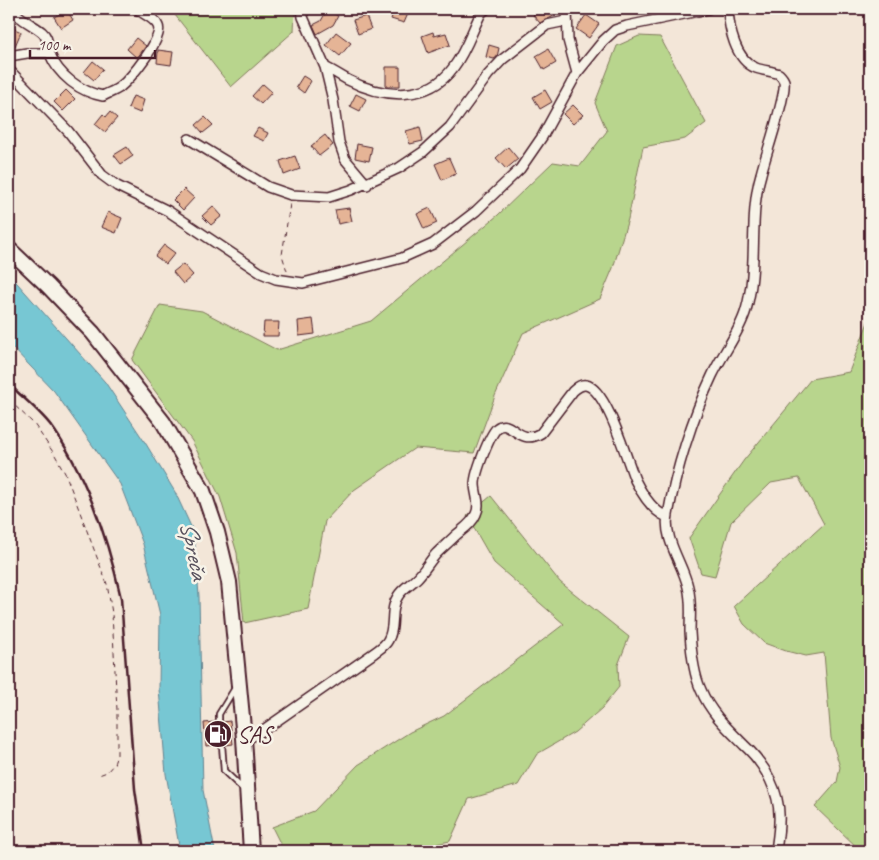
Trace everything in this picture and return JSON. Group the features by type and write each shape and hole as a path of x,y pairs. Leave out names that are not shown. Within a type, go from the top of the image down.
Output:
{"main road":[{"path":"9,249 48,286 92,333 163,422 203,491 217,532 228,582 244,738 251,851"}],"street":[{"path":"12,9 26,22 43,33 48,40 50,53 60,69 72,82 84,90 102,96 118,89 131,77 152,48 160,32 156,22 137,9"},
{"path":"302,9 303,17 325,66 333,100 339,142 345,159 367,185"},
{"path":"325,66 365,87 398,94 411,94 427,89 442,81 453,68 466,46 481,13 486,9"},
{"path":"567,9 568,40 577,73"},
{"path":"9,70 68,131 93,165 109,180 168,211 261,273 292,283 303,283 402,258 433,244 476,211 520,169 542,137 577,73 603,41 615,30 708,9"},
{"path":"728,9 728,23 736,46 744,59 754,68 779,74 784,81 783,91 771,143 760,175 756,198 753,225 753,274 746,311 738,331 711,377 674,484 667,517 668,531 691,598 691,644 700,688 712,710 756,757 774,788 780,821 776,851"},
{"path":"189,139 268,187 291,195 329,197 367,185 399,168 423,152 450,127 488,75 503,59 547,25 566,21"},
{"path":"9,56 27,53 50,53"},
{"path":"244,738 251,737 262,731 374,653 388,640 397,596 418,576 436,554 473,520 478,504 475,483 477,470 496,429 502,425 509,426 526,438 534,437 541,433 573,391 579,386 591,387 609,412 636,481 645,497 654,508 667,517"}],"lane":[{"path":"219,722 219,714 238,682"},
{"path":"222,745 224,771 248,793"}],"path":[{"path":"291,195 282,255 292,283"},
{"path":"9,400 34,424 66,474 107,584 112,613 117,710 117,755 114,764 107,772 99,775"}],"green space":[{"path":"181,9 295,9 294,31 231,87 175,15"},
{"path":"639,36 660,37 706,123 685,139 643,147 628,219 613,268 600,299 523,333 495,396 474,453 415,448 354,490 325,521 308,609 244,623 237,553 220,497 192,441 132,360 160,305 202,311 277,350 371,321 498,215 553,162 580,166 607,131 595,103 617,46"},
{"path":"870,317 870,851 861,851 815,807 837,782 840,767 831,738 824,653 806,656 764,643 744,624 734,606 824,524 799,478 771,483 731,522 715,576 701,573 689,538 744,460 811,379 849,372"},
{"path":"491,496 560,582 629,637 618,665 619,687 602,708 575,732 537,754 518,785 469,799 450,841 403,851 284,851 272,827 314,811 358,765 410,732 444,716 564,624 494,563 467,516"}],"water":[{"name":"Spreča","path":"9,274 105,382 175,492 194,533 199,596 203,790 215,851 180,851 166,774 159,689 160,615 143,544 120,484 54,391 9,344"}],"building":[{"path":"395,9 410,9 404,23 391,19"},
{"path":"540,9 547,9 554,16 540,23 533,15"},
{"path":"67,10 73,20 61,28 54,17"},
{"path":"327,10 338,16 333,25 317,34 313,25 321,21"},
{"path":"586,15 599,24 589,38 576,29"},
{"path":"366,16 371,29 358,34 353,20"},
{"path":"9,26 21,32 15,46 9,43"},
{"path":"336,32 351,43 340,56 326,45"},
{"path":"433,32 434,36 446,33 450,45 428,53 422,36"},
{"path":"136,38 146,46 137,58 127,49"},
{"path":"489,45 499,48 497,57 494,59 486,57"},
{"path":"548,49 556,63 544,70 536,56"},
{"path":"158,50 173,52 171,65 157,63"},
{"path":"93,61 103,69 94,80 84,72"},
{"path":"386,67 400,67 400,86 386,86"},
{"path":"303,76 311,81 304,93 296,87"},
{"path":"263,84 272,92 261,104 252,96"},
{"path":"66,90 75,99 63,111 54,102"},
{"path":"545,90 552,102 540,109 533,97"},
{"path":"356,94 366,99 360,111 350,106"},
{"path":"133,96 144,100 140,113 128,108"},
{"path":"573,105 583,115 573,124 563,114"},
{"path":"110,112 117,118 105,132 95,124 103,114 106,117"},
{"path":"205,117 213,125 203,133 196,125"},
{"path":"420,127 423,141 410,144 406,131"},
{"path":"258,128 268,133 264,141 253,136"},
{"path":"325,135 333,145 319,156 311,146"},
{"path":"357,144 372,147 369,161 355,158"},
{"path":"127,147 133,156 121,164 114,155"},
{"path":"508,147 518,159 506,169 496,158"},
{"path":"295,156 300,169 284,175 280,161"},
{"path":"449,158 456,174 442,180 435,164"},
{"path":"184,189 194,198 183,210 173,200"},
{"path":"213,206 222,216 211,225 202,216"},
{"path":"349,208 352,221 338,224 335,210"},
{"path":"430,208 437,223 424,229 417,214"},
{"path":"108,212 122,218 116,233 101,227"},
{"path":"164,245 175,253 166,264 155,256"},
{"path":"183,264 193,275 183,284 173,272"},
{"path":"313,319 315,334 299,336 298,321"},
{"path":"264,322 279,322 278,336 263,336"},
{"path":"230,721 233,744 226,745 221,741 218,745 206,746 204,723 215,722 219,726 223,722"}],"railway":[{"path":"9,384 45,418 67,450 96,512 110,554 121,598 135,789 144,851"}],"place":[{"name":"SAS","path":"218,734"}]}
